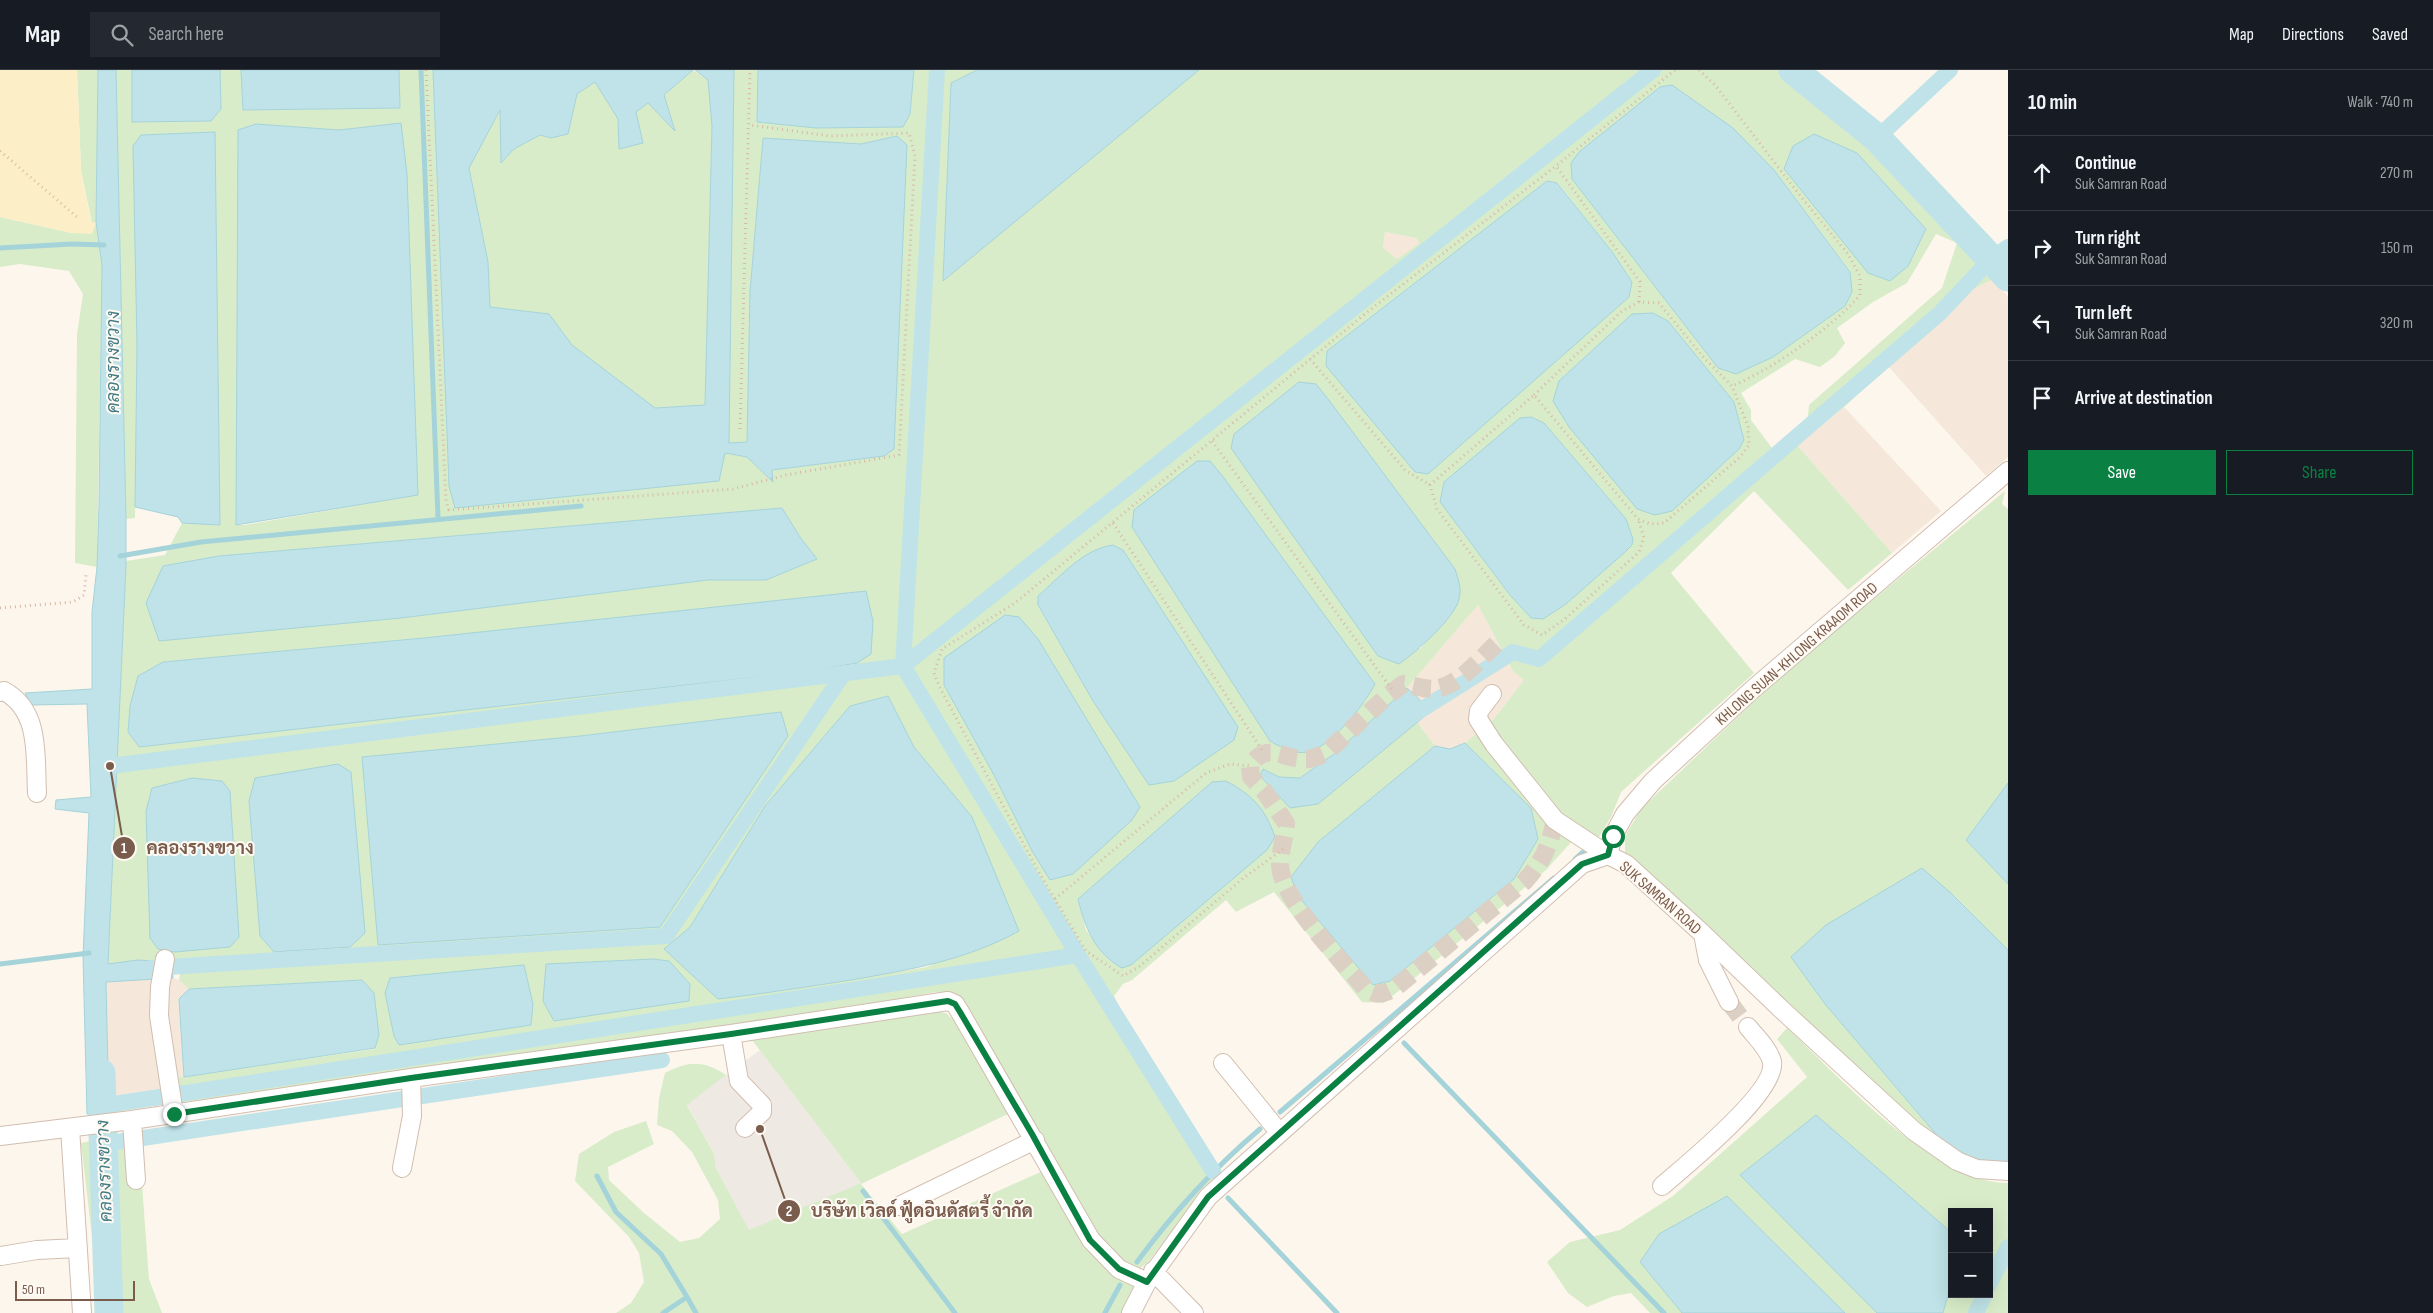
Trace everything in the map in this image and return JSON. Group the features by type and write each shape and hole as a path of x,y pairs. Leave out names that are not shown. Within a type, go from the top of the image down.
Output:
{"street":[{"name":"KHLONG SUAN-KHLONG KRAAOM ROAD","path":"1608,855 1613,836 1625,814 1653,781 1753,690 2008,471"},
{"path":"0,692 4,691 12,696 22,705 29,717 34,735 37,793"},
{"path":"1492,694 1479,711 1478,719 1494,744 1555,820 1608,855"},
{"name":"SUK SAMRAN ROAD","path":"1131,1313 1150,1276 1208,1197 1279,1132 1481,957 1582,864 1608,855 1626,864 1703,934 1781,1010 1914,1130 1964,1164 1976,1169 2008,1171"},
{"path":"1703,934 1708,960 1728,1002"},
{"path":"165,959 160,987 159,1016 174,1114"},
{"path":"0,1136 129,1121 411,1078 731,1034 948,1001 955,1004 960,1012 1035,1140 1090,1240 1119,1269 1150,1276 1194,1313"},
{"path":"1662,1186 1728,1129 1770,1075 1772,1062 1766,1049 1748,1027"},
{"path":"731,1034 739,1081 762,1106 762,1112 745,1128"},
{"path":"1223,1063 1279,1132"},
{"path":"402,1168 412,1116 411,1078"},
{"path":"129,1121 136,1180"},
{"path":"77,1127 78,1248 82,1313"},
{"path":"899,1206 1035,1140"},
{"path":"1,1256 37,1250 78,1248"}],"path":[{"path":"426,70 446,501 449,510 733,490 786,475 898,454 915,156 908,133 830,136 750,125"},
{"path":"740,429 750,125 750,70"},
{"path":"1283,849 1241,880 1140,966 1122,976 1086,951 1055,899 953,713 934,673 942,650 1015,603 1371,309 1556,166 1675,70"},
{"path":"1699,70 1715,85 1798,194 1848,254 1860,276 1860,295 1849,308 1779,360 1732,386"},
{"path":"0,151 78,217"},
{"path":"1556,166 1640,282 1639,302"},
{"path":"1430,485 1534,395 1622,311 1639,302 1659,303 1704,358 1732,386 1748,426 1749,445 1740,457 1683,509 1664,523 1650,524 1638,519"},
{"path":"1310,359 1405,470 1430,485 1437,509 1524,625 1542,634 1565,619 1639,552 1644,537 1638,519 1534,395"},
{"path":"1212,441 1393,691"},
{"path":"1113,522 1264,753"},
{"path":"0,608 73,602 84,595 86,574"},
{"path":"1055,899 1206,774 1230,764 1250,766"}],"shaded area":[{"path":"1385,232 1416,238 1421,243 1396,260 1383,248"},
{"path":"1993,279 2008,297 2008,457 1986,476 1888,366 1974,289"},
{"path":"1844,407 1941,511 1892,553 1797,445"},
{"path":"1478,605 1513,671 1525,680 1494,719 1465,743 1450,749 1435,746 1417,722 1425,716 1407,688"},
{"path":"173,978 179,980 189,989 179,999 184,1077 161,1080 160,1090 109,1098 106,981"},
{"path":"760,1050 861,1183 749,1231 716,1168 714,1154 687,1104"}],"green space":[{"path":"77,70 98,70 96,222 92,224 81,170"},
{"path":"116,70 132,70 133,122 211,121 221,109 220,70 241,70 243,110 400,108 399,70 433,70 449,486 455,508 724,453 747,457 772,481 772,470 884,456 897,136 861,144 763,138 750,292 747,443 728,443 729,175 733,70 758,70 757,122 816,128 903,127 910,114 914,70 977,70 951,83 943,280 1199,70 1783,70 1843,119 1898,171 1965,242 1993,279 1974,289 1844,407 1806,437 1809,405 1942,288 1957,243 1936,234 1907,283 1873,302 1837,328 1845,343 1835,356 1820,367 1795,359 1741,393 1751,410 1751,420 1772,448 1657,551 1535,653 1543,662 1797,445 1892,553 1848,590 1754,491 1671,573 1754,673 1621,792 1611,817 1589,853 1573,840 1546,870 1384,1003 1362,1002 1274,892 1236,912 1226,900 1132,980 1123,984 1114,996 1121,1011 1221,1176 1178,1224 1149,1261 1138,1270 1121,1262 1095,1234 958,998 936,992 767,1022 109,1112 109,1098 160,1090 161,1080 375,1049 362,980 189,989 179,980 183,958 172,962 108,965 126,561 165,555 182,523 220,524 137,345 135,518 126,519","holes":["1672,85 1733,128 1774,170 1850,271 1845,306 1813,328 1736,374 1718,368 1572,179 1572,163","401,123 417,495 236,525 256,124 339,130","1547,181 1558,183 1613,253 1632,282 1629,297 1575,344 1326,366 1327,351","1385,232 1416,238 1420,243 1397,259 1383,248","1653,313 1668,321 1734,402 1744,440 1559,381 1632,314","1316,384 1455,569 1459,601 1420,649","1531,417 1544,423 1626,519 1633,539 1632,545 1624,553 1566,604 1543,619 1531,618 1460,530","782,508 800,537 817,559 766,580 708,580 401,618 163,566 219,556","1132,527 1367,699 1334,736 1313,751 1270,740","1113,545 1123,550 1238,728 1233,740 1174,781 1149,785 1093,701 1038,606 1038,596 1082,558 1092,552","1478,605 1513,671 1524,680 1494,719 1465,743 1531,808 1538,839 1514,879 1390,980 1373,985 1291,877 1318,842 1435,746 1417,722 1318,804 1264,769 1279,777 1300,778 1334,754 1400,696","424,638 810,671 139,747 128,732 163,662","888,696 914,747 972,817 942,960 927,967 776,992 665,949 690,927 765,806 850,706","780,712 788,736 580,736","1212,782 1111,961 1086,930 1078,899","249,801 274,952 260,936","653,959 669,961 689,1001 682,1001 546,964"]},
{"path":"693,70 708,80 712,126 705,405 654,408 572,345 549,314 490,307 488,262 469,167 501,109 501,162 514,149 540,135 551,138 568,134 577,94 595,82 618,119 620,149 636,112 648,102 675,130 664,95"},
{"path":"0,217 72,233 92,233 96,222 102,265 97,567 75,563 77,334 83,294 69,271 20,264 0,267"},
{"path":"2005,491 2002,504 2008,509 2008,783 1966,840 2008,884 2008,950 1953,894 1791,957 1825,1004 1946,1146 1933,1137 1625,853 1625,836 1641,809 1785,672"},
{"path":"932,1011 946,1013 959,1025 1010,1113 861,1184 902,1234 1045,1170 1133,1285 1133,1294 1124,1313 616,1313 631,1303 644,1282 639,1253 629,1237 575,1181 579,1154 614,1132 646,1121 654,1144 608,1167 609,1180 644,1213 680,1242 699,1238 720,1219 718,1200 692,1152 672,1131 657,1125 659,1098 665,1073 689,1064 703,1065 718,1070 726,1075 687,1105 714,1154 716,1168 749,1230 861,1183 752,1040"},
{"path":"1787,1028 1890,1124 1920,1147 1950,1166 1980,1179 2008,1183 2008,1313 1943,1313 1948,1295 1948,1298 1993,1298 1993,1208 1948,1208 1948,1230 1816,1115 1873,1307 1877,1313 1845,1313 1727,1196 1640,1262 1682,1313 1650,1313 1631,1293 1614,1296 1587,1307 1568,1293 1547,1262 1570,1242 1620,1230 1673,1196 1807,1077 1777,1039"},
{"path":"138,1131 149,1279 162,1313 101,1313 81,1143"}],"sand":[{"path":"0,70 77,70 81,170 91,223 96,222 92,234 72,233 0,217"}],"water":[{"path":"98,70 116,70 126,519 126,565 108,964 138,960 172,962 173,978 106,982 109,1112 87,1114 83,957 89,813 55,809 56,800 91,797 87,704 31,705 25,693 92,689 92,612 97,567 99,506 102,265 96,222"},
{"path":"132,70 220,70 221,109 211,121 132,122"},
{"path":"241,70 399,70 400,108 243,110"},
{"path":"433,70 693,70 664,95 675,131 648,103 636,112 643,143 619,149 618,119 595,82 577,94 568,134 551,138 540,135 514,149 501,163 500,110 469,168 488,262 490,307 549,314 572,345 655,408 705,405 712,126 708,80 695,70 734,70 729,443 747,442 750,292 763,138 861,144 897,136 907,145 894,449 884,456 772,470 773,482 747,457 725,453 719,481 455,508 449,486"},
{"path":"758,70 914,70 910,114 903,127 816,128 757,122"},
{"path":"977,70 1199,70 943,281 951,83"},
{"path":"1672,85 1733,128 1774,170 1850,272 1852,292 1845,306 1773,357 1736,374 1718,368 1572,179 1571,163 1579,152 1660,87"},
{"path":"401,123 407,174 418,495 236,525 238,130 256,124 339,130"},
{"path":"215,132 220,525 182,523 178,517 135,507 137,345 133,146 141,135"},
{"path":"1814,134 1857,153 1926,229 1908,266 1890,281 1868,273 1784,169 1793,146"},
{"path":"1547,181 1557,183 1613,253 1632,282 1629,297 1428,474 1415,472 1326,366 1327,351"},
{"path":"1653,313 1668,321 1734,402 1744,440 1739,449 1672,511 1655,515 1637,509 1569,427 1553,401 1559,381 1632,314"},
{"path":"1299,382 1316,384 1455,569 1460,591 1456,607 1434,634 1399,664 1378,656 1231,448 1234,434"},
{"path":"1531,417 1544,423 1626,519 1633,539 1632,545 1624,553 1566,604 1543,619 1531,618 1510,595 1440,502 1444,482 1520,418"},
{"path":"1197,461 1210,461 1224,478 1375,684 1349,721 1331,738 1314,750 1302,753 1297,752 1285,749 1270,741 1132,527 1134,510"},
{"path":"782,508 800,537 817,559 766,580 708,580 401,618 159,641 146,603 163,566 219,556"},
{"path":"1113,545 1123,550 1238,727 1234,740 1174,781 1149,785 1093,701 1038,605 1038,596 1072,565 1092,552"},
{"path":"866,591 873,621 871,654 857,663 810,671 139,747 128,732 130,706 138,676 163,662 424,638"},
{"path":"1005,615 1019,617 1038,639 1140,807 1132,820 1073,874 1050,880 1032,851 994,775 944,685 944,658"},
{"path":"1407,688 1422,702 1425,716 1318,804 1290,808 1260,776 1263,769 1279,777 1300,778 1334,754"},
{"path":"888,696 914,747 972,817 1019,931 958,957 916,968 768,993 718,999 664,949 690,927 765,806 850,706"},
{"path":"781,712 788,736 660,927 378,945 362,757 580,736"},
{"path":"1465,743 1531,808 1538,839 1514,879 1390,981 1373,985 1298,896 1291,877 1318,842 1435,746 1450,749"},
{"path":"338,764 351,772 365,933 350,947 274,952 260,936 249,801 255,778"},
{"path":"192,778 222,781 230,791 239,937 230,947 175,952 158,949 150,938 146,811 152,788"},
{"path":"1226,781 1256,803 1267,818 1275,837 1267,850 1131,965 1122,968 1105,955 1092,939 1078,899 1212,782"},
{"path":"2008,783 2008,884 1966,840"},
{"path":"1922,868 1952,894 2008,950 2008,1163 1976,1163 1946,1146 1825,1004 1791,957 1826,925"},
{"path":"653,959 669,961 690,984 689,1001 554,1021 543,1001 546,964"},
{"path":"524,965 533,1004 531,1025 399,1045 394,1036 385,993 390,978"},
{"path":"362,980 374,993 379,1035 375,1048 184,1077 179,999 189,989"},
{"path":"1816,1115 1948,1230 1948,1295 1943,1313 1877,1313 1740,1175"},
{"path":"1727,1196 1845,1313 1682,1313 1640,1262 1659,1234"}],"waterway":[{"path":"421,70 438,518"},
{"path":"937,70 903,666 1078,955 1213,1171"},
{"path":"110,766 903,666 1653,70"},
{"path":"1793,70 1877,138 2008,277"},
{"path":"1877,138 1950,70"},
{"path":"0,248 72,244 104,245"},
{"path":"1405,720 1513,652 1539,659 1940,313 1991,259 2008,247"},
{"path":"120,556 201,542 581,506"},
{"path":"151,968 666,936 844,673"},
{"path":"1575,859 1584,851"},
{"path":"1280,1112 1554,878"},
{"path":"0,964 89,953"},
{"path":"101,1106 1078,955"},
{"path":"1404,1043 1664,1313"},
{"path":"103,1144 662,1060"},
{"name":"คลองรางขวาง","path":"101,1073 109,1313"},
{"path":"1137,1262 1195,1192 1226,1159 1260,1129"},
{"path":"597,1176 616,1212 661,1254 687,1297 663,1313"},
{"path":"863,1191 955,1313"},
{"path":"1228,1198 1337,1313"},
{"path":"1993,1277 2008,1247"},
{"path":"1105,1313 1120,1285"},
{"path":"687,1297 696,1313"},
{"path":"1976,1313 1983,1298"}],"tunnel":[{"path":"1496,644 1468,672 1442,687 1433,689 1403,684 1386,697 1326,753 1315,758 1306,759 1274,753 1262,754 1256,758 1250,766 1251,777 1264,791 1286,823 1280,860 1283,879 1290,895 1301,912 1342,962 1365,988 1376,993 1383,993 1395,988 1525,881 1545,853 1555,820"},
{"path":"1729,1002 1748,1027"}],"place":[{"name":"คลองรางขวาง","path":"110,766"},
{"name":"บริษัท เวิลด์ ฟู้ดอินดัสตรี้ จำกัด","path":"760,1129"}],"route":[{"path":"174,1114 948,1001 955,1004 960,1012 1032,1134 1090,1240 1119,1269 1147,1282 1153,1271 1208,1197 1582,864 1608,855 1613,836"}]}
